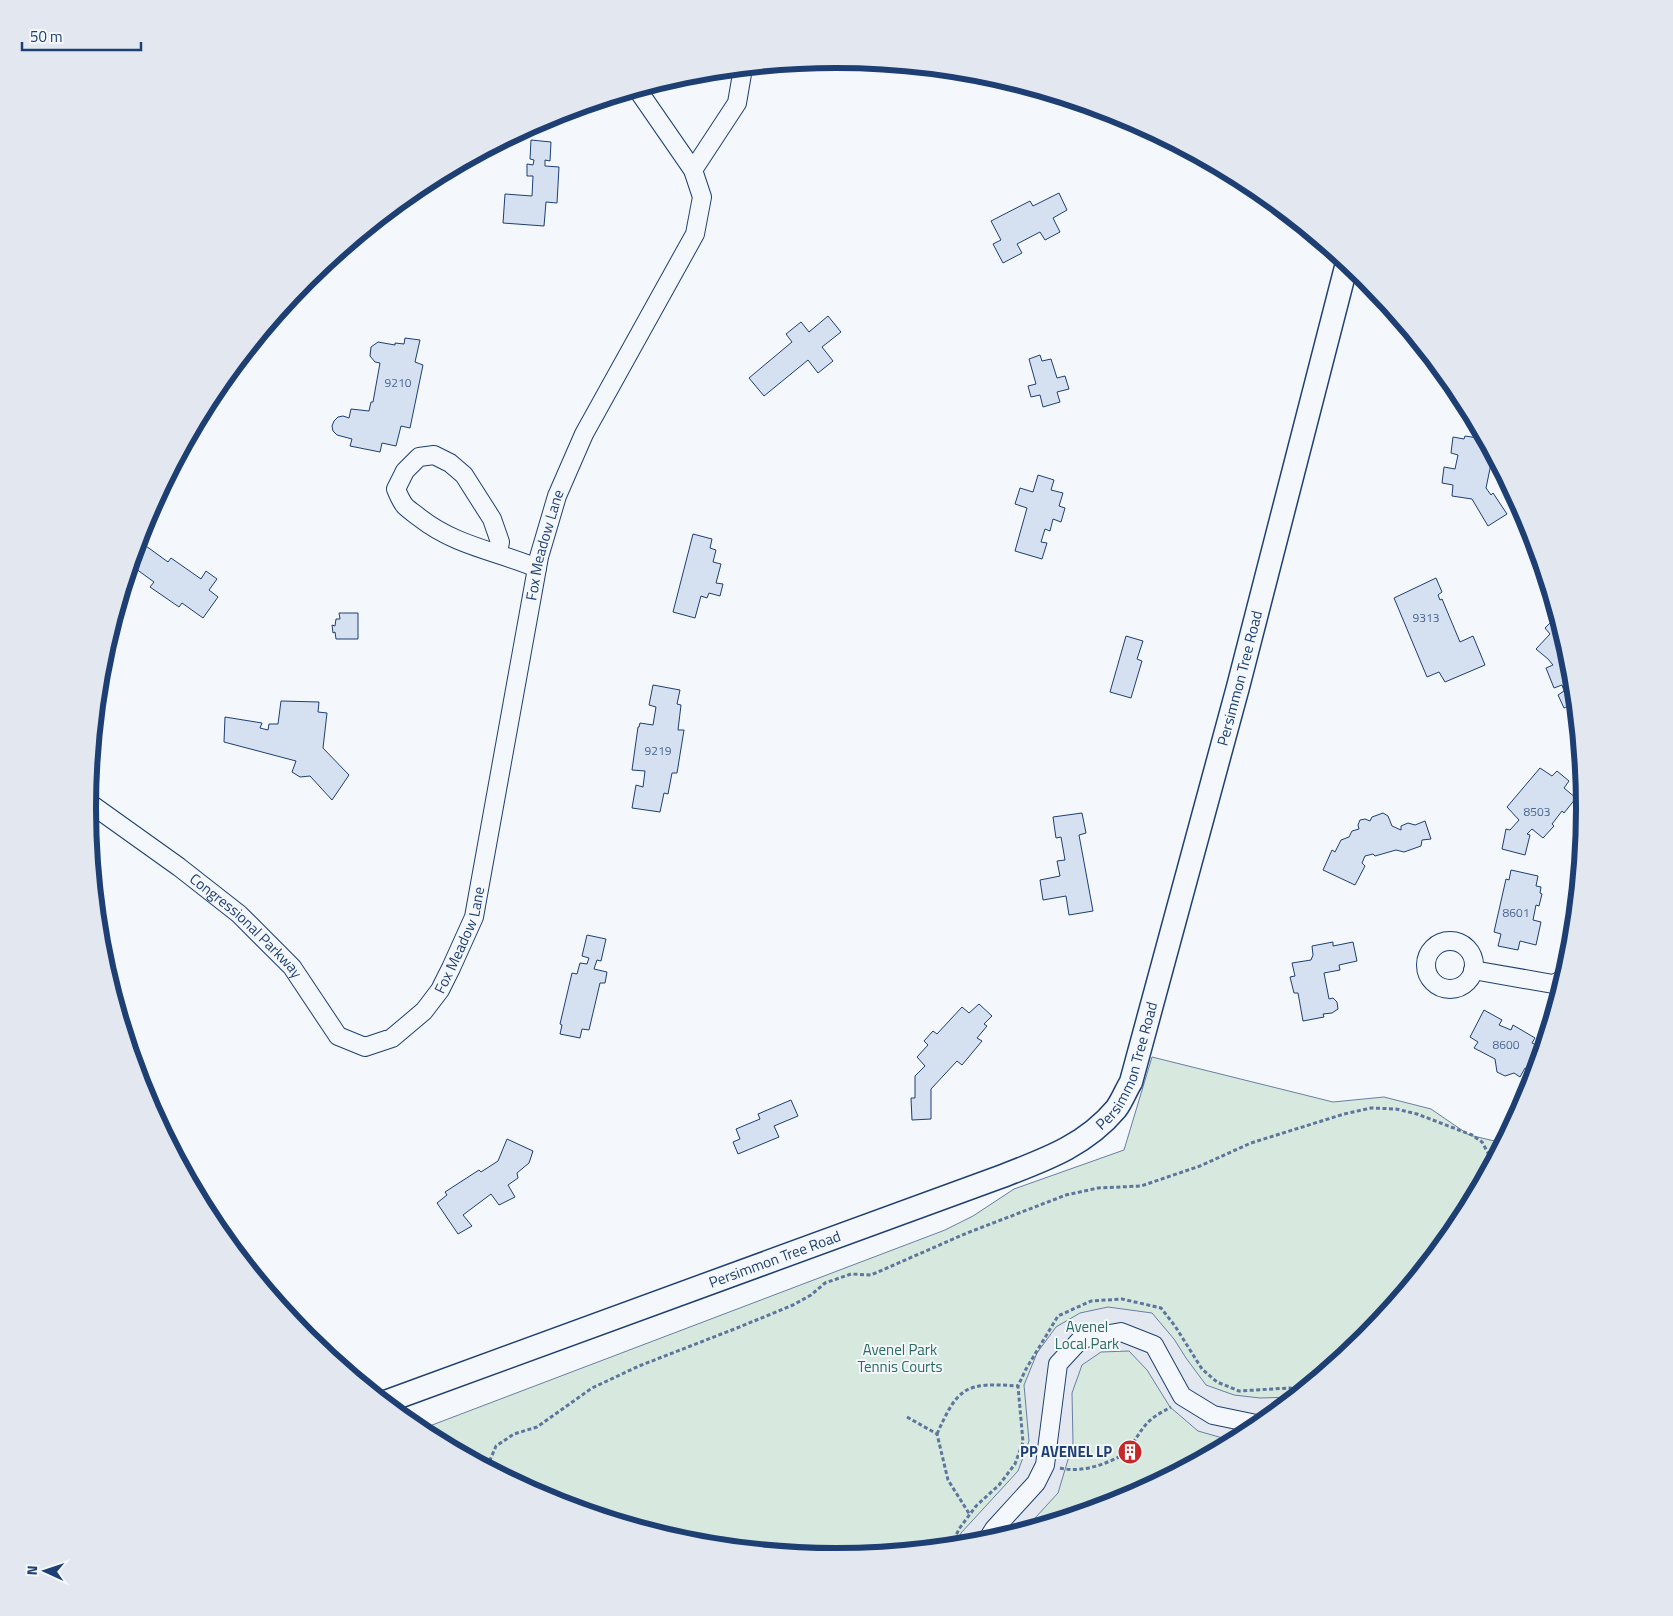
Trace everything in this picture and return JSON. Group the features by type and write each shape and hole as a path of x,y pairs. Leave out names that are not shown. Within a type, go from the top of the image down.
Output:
{"main road":[{"name":"Persimmon Tree Road","path":"392,1399 1057,1155 1092,1133 1117,1108 1130,1082 1135,1064 1240,678 1345,270"}],"street":[{"path":"693,170 737,103 742,74"},
{"name":"Fox Meadow Lane","path":"392,1038 424,1011 440,990 474,917 537,568 557,496 584,434 695,234 702,197 693,170 640,94"},
{"path":"498,553 500,542 492,519 464,475 450,462 434,455 419,457 405,471 396,489 404,505 436,530 466,544 498,553 537,568"},
{"name":"Congressional Parkway","path":"96,808 180,867 239,914 292,967 338,1036 364,1047 392,1038"},
{"path":"1473,970 1553,984 1556,983"},
{"path":"993,1531 1036,1483 1045,1465 1058,1364 1081,1339 1121,1332 1154,1345 1182,1396 1212,1415 1250,1423"}],"path":[{"path":"489,1461 496,1446 514,1434 537,1426 592,1388 639,1366 793,1305 811,1295 825,1283 851,1274 871,1275 967,1233 1066,1195 1098,1188 1141,1186 1200,1166 1251,1143 1344,1114 1371,1108 1396,1109 1417,1114 1472,1135 1482,1142 1490,1156"},
{"path":"953,1539 958,1529 976,1506 1016,1464 1023,1442 1018,1386 1026,1368 1058,1316 1091,1300 1122,1299 1161,1308 1175,1326 1202,1369 1217,1382 1239,1392 1294,1389"},
{"path":"970,1515 948,1480 936,1434 947,1412 960,1394 976,1385 1018,1386"},
{"path":"1133,1443 1144,1425 1182,1396"},
{"path":"907,1417 936,1434"},
{"path":"1128,1443 1133,1443 1138,1448 1138,1455 1133,1460 1126,1460 1121,1456 1120,1450 1128,1443"},
{"path":"1045,1465 1080,1470 1106,1463 1121,1456"}],"green space":[{"name":"Avenel Local Park","path":"1152,1057 1333,1102 1384,1097 1431,1109 1469,1135 1498,1142 1478,1178 1424,1259 1360,1332 1325,1365 1248,1424 1164,1472 1120,1492 1075,1509 1028,1523 981,1534 885,1547 788,1547 740,1542 692,1534 598,1509 553,1492 509,1472 429,1426 945,1230 973,1216 1014,1189 1124,1150"}],"shaded area":[{"path":"1108,1307 1152,1313 1174,1339 1206,1385 1234,1395 1260,1398 1284,1397 1248,1424 1224,1438 1198,1431 1170,1407 1147,1370 1129,1351 1101,1352 1082,1365 1072,1393 1073,1443 1058,1493 1031,1522 959,1538 961,1533 1018,1471 1029,1441 1024,1385 1037,1353 1056,1327 1080,1313"}],"building":[{"path":"531,140 551,142 550,161 545,160 545,166 559,167 557,203 546,202 544,226 503,223 505,194 532,196 533,176 527,176 527,164 533,165 534,160 530,159"},
{"path":"1059,193 1067,210 1053,218 1060,232 1045,240 1040,232 1017,244 1022,253 1003,263 993,244 1001,240 991,221 1030,201 1033,206"},
{"path":"828,316 841,332 822,347 833,361 818,373 808,360 764,396 749,378 792,342 786,334 801,322 809,332"},
{"path":"405,338 420,340 415,362 423,365 410,428 401,426 396,446 382,443 380,452 350,446 352,439 337,435 333,431 332,426 338,417 349,418 351,409 369,411 371,402 373,402 380,363 375,362 370,356 371,347 378,342 395,345 395,343 404,344"},
{"path":"1040,355 1042,361 1051,359 1057,378 1065,376 1069,389 1057,392 1060,402 1043,407 1040,395 1031,397 1028,386 1036,384 1029,359"},
{"path":"1465,436 1478,438 1491,462 1486,488 1491,495 1493,493 1507,514 1488,526 1472,499 1452,496 1453,485 1442,483 1444,467 1455,469 1458,455 1451,453 1453,437 1464,439"},
{"path":"1038,475 1054,480 1051,490 1063,493 1059,506 1065,508 1061,522 1053,519 1050,531 1045,529 1041,542 1047,543 1042,559 1015,551 1027,508 1015,504 1020,488 1033,492"},
{"path":"693,534 712,539 710,548 716,550 713,562 721,564 716,583 723,584 720,596 709,593 707,598 701,596 695,618 673,612"},
{"path":"146,546 168,562 171,558 201,579 206,571 217,579 209,590 218,597 203,618 182,603 179,607 150,587 154,582 136,569"},
{"path":"1436,578 1442,592 1438,595 1440,600 1442,599 1460,642 1473,636 1485,665 1445,682 1439,672 1427,677 1394,598"},
{"path":"339,613 358,613 358,639 336,639 332,625 335,626 336,619 340,619"},
{"path":"1553,620 1570,705 1564,708 1558,695 1564,691 1562,685 1554,688 1546,668 1553,665 1536,649 1550,634 1545,628"},
{"path":"1126,636 1143,641 1137,659 1142,661 1131,698 1110,692"},
{"path":"653,685 680,690 677,704 681,705 678,730 684,730 677,773 672,773 668,794 664,793 660,812 632,808 636,785 643,787 645,771 632,770 638,727 640,723 653,725 656,707 649,705"},
{"path":"281,701 319,702 318,712 327,713 323,748 349,775 332,800 310,776 300,777 292,772 296,761 224,742 225,717 262,723 260,728 268,730 269,724 278,724"},
{"path":"1540,768 1552,776 1557,771 1569,781 1564,788 1576,798 1564,813 1562,811 1552,824 1554,826 1543,838 1532,829 1527,834 1530,835 1525,855 1502,849 1506,829 1510,830 1519,820 1507,807"},
{"path":"1082,813 1086,833 1079,835 1093,911 1069,915 1066,896 1043,900 1040,880 1060,876 1057,861 1065,860 1061,837 1056,838 1053,817"},
{"path":"1383,813 1388,816 1392,826 1401,830 1401,826 1408,823 1415,825 1425,821 1431,839 1422,840 1421,846 1404,852 1396,850 1375,856 1373,854 1365,856 1362,863 1365,866 1355,885 1323,870 1332,850 1335,852 1341,840 1349,837 1352,831 1359,829 1360,820 1370,821 1372,817"},
{"path":"1511,870 1538,876 1536,886 1541,887 1540,893 1542,894 1539,906 1536,905 1533,920 1541,922 1536,945 1520,941 1518,950 1498,946 1501,934 1494,932 1506,879 1509,880"},
{"path":"587,935 606,939 601,961 597,960 594,969 607,972 605,983 600,983 589,1030 582,1029 580,1038 560,1034 562,1025 560,1024 572,973 577,974 580,963 587,964 589,958 582,956"},
{"path":"1333,942 1333,946 1353,942 1357,961 1339,965 1340,970 1324,973 1329,999 1333,998 1337,1002 1338,1009 1332,1013 1323,1014 1324,1017 1303,1021 1298,993 1294,993 1290,977 1295,976 1292,963 1311,960 1313,955 1312,946"},
{"path":"979,1004 992,1016 984,1024 987,1026 977,1038 982,1041 962,1065 957,1061 931,1089 931,1119 912,1120 911,1098 915,1098 915,1076 925,1066 917,1057 928,1045 924,1041 933,1031 937,1034 962,1007 969,1013"},
{"path":"1484,1010 1502,1020 1499,1025 1511,1030 1513,1025 1535,1038 1532,1043 1538,1046 1529,1070 1525,1068 1520,1077 1514,1073 1505,1076 1497,1072 1495,1059 1474,1048 1478,1042 1470,1037"},
{"path":"791,1100 798,1116 774,1126 779,1137 738,1154 733,1142 740,1139 736,1129 760,1119 758,1114"},
{"path":"507,1139 533,1151 529,1163 517,1173 518,1178 508,1185 515,1197 499,1205 491,1194 463,1215 472,1226 458,1234 437,1203 447,1195 445,1192 479,1170 481,1172 498,1161"},
{"name":"PP AVENEL LP","path":"1128,1446 1132,1446 1135,1451 1134,1455 1128,1456 1125,1453 1125,1449"}],"place":[{"name":"PP AVENEL LP","path":"1130,1452"}],"park label":[{"name":"Avenel Park Tennis Courts","path":"900,1358"}]}
